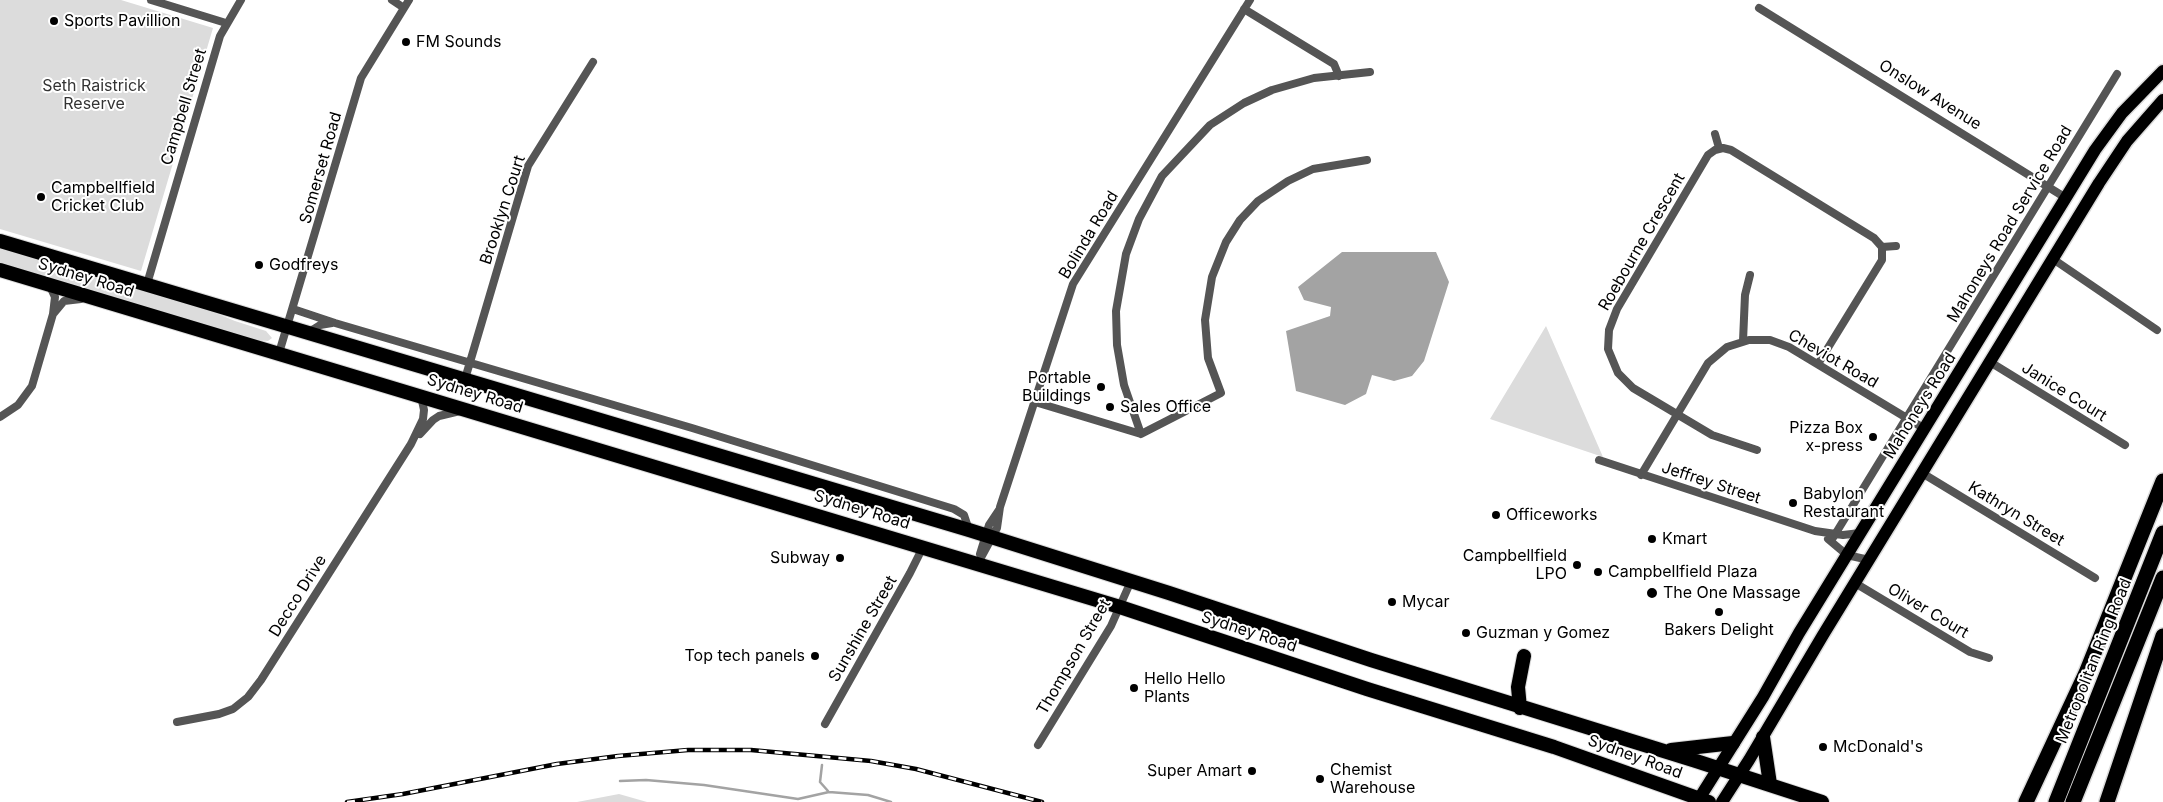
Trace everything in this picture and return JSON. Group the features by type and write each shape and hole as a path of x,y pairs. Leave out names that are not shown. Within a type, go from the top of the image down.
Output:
{"highway":[{"name":"Sydney Road","path":"0,241 989,536 1520,708 1740,774 1822,802"},
{"name":"Sydney Road","path":"0,270 1120,607 1554,748 1669,795 1701,801"},
{"path":"2026,802 2086,673 2163,482"},
{"name":"Metropolitan Ring Road","path":"2056,802 2163,533"},
{"name":"Metropolitan Ring Road","path":"2073,802 2163,578"},
{"path":"2108,802 2163,636"},
{"path":"1520,708 1518,686 1524,656"},
{"path":"2100,802 2132,726"},
{"path":"1763,737 1770,784"},
{"path":"1660,750 1734,743"}],"main road":[{"name":"Mahoneys Road","path":"1701,801 1718,768 1763,697 1799,633 2066,198 2113,125 2137,96 2163,71"},
{"path":"1722,802 2084,209 2127,141 2163,100"},
{"name":"Onslow Avenue","path":"2066,198 2084,209"},
{"path":"1763,697 1780,707"}],"street":[{"path":"151,0 226,23"},
{"name":"Campbell Street","path":"147,284 216,47 226,23 241,0"},
{"path":"392,0 404,8"},
{"name":"Somerset Road","path":"279,353 294,309 361,78 409,0"},
{"name":"Bolinda Road","path":"978,564 1000,507 1074,284 1250,0"},
{"name":"Onslow Avenue","path":"1759,8 2066,198"},
{"path":"1244,9 1334,64 1339,76"},
{"name":"Brooklyn Court","path":"464,379 528,166 593,62"},
{"path":"1141,434 1124,385 1117,345 1116,310 1126,254 1139,219 1162,176 1210,125 1244,103 1272,90 1314,78 1370,72"},
{"name":"Mahoneys Road Service Road","path":"1833,538 2117,74"},
{"path":"1714,134 1719,148 1731,150 1874,238 1882,248 1882,260 1818,364"},
{"name":"Roebourne Crescent","path":"1719,148 1708,155 1617,309 1609,330 1608,349 1618,373 1634,388 1712,435 1757,450"},
{"path":"1035,402 1141,434 1221,393 1208,358 1205,320 1212,277 1226,242 1240,220 1258,201 1288,181 1313,169 1367,160"},
{"path":"1882,248 1896,246"},
{"path":"2053,259 2158,330"},
{"path":"1743,341 1744,295 1750,275"},
{"path":"0,417 18,405 29,392 53,314 55,297 50,286"},
{"path":"53,314 64,301 94,298"},
{"name":"Sydney Road","path":"294,309 335,323 723,438 954,509 964,515 969,530"},
{"path":"309,332 320,325 335,323"},
{"name":"Cheviot Road","path":"1641,475 1708,362 1720,351 1743,341 1763,339 1789,346 1925,429"},
{"name":"Janice Court","path":"1990,362 2124,444"},
{"name":"Decco Drive","path":"177,722 219,714 233,709 248,697 266,672 411,444 423,419 424,410 420,396"},
{"name":"Decco Drive","path":"411,444 433,420 446,413 467,410"},
{"path":"718,454 723,438"},
{"name":"Jeffrey Street","path":"1599,460 1816,531 1833,538 1847,555 1869,560"},
{"name":"Kathryn Street","path":"1922,473 2095,578"},
{"path":"1833,538 1861,533"},
{"name":"Sunshine Street","path":"825,724 923,547"},
{"name":"Thompson Street","path":"1038,745 1111,626 1131,581"},
{"name":"Oliver Court","path":"1855,583 1970,652 1989,658"}],"green space":[{"name":"Seth Raistrick Reserve","path":"0,0 121,0 213,28 141,271 0,229"},
{"path":"0,248 211,311 266,331 272,338 268,341 254,340 0,264"},
{"path":"1546,326 1603,457 1490,419"},
{"path":"619,794 647,802 577,802"}],"shaded area":[{"path":"1342,252 1436,252 1449,282 1424,361 1412,376 1394,381 1372,375 1366,394 1345,405 1296,391 1286,331 1330,316 1331,307 1304,300 1298,287"}],"waterway":[{"path":"822,765 820,782 828,791"},
{"path":"620,781 646,780 704,785 798,799 829,792 868,795 891,802"}],"railway":[{"path":"347,802 403,794 557,764 688,750 751,750 871,761 916,769 1042,802"}],"place":[{"name":"Sports Pavillion","path":"54,21"},
{"name":"FM Sounds","path":"406,42"},
{"name":"Campbellfield Cricket Club","path":"41,197"},
{"name":"Godfreys","path":"259,265"},
{"name":"Portable Buildings","path":"1101,387"},
{"name":"Sales Office","path":"1110,407"},
{"name":"Pizza Box x-press","path":"1873,437"},
{"name":"Babylon Restaurant","path":"1793,503"},
{"name":"Officeworks","path":"1496,515"},
{"name":"Kmart","path":"1652,539"},
{"name":"Subway","path":"840,558"},
{"name":"Campbellfield LPO","path":"1577,565"},
{"name":"Campbellfield Plaza","path":"1598,572"},
{"name":"The One Massage","path":"1652,593"},
{"name":"Mycar","path":"1392,602"},
{"name":"Bakers Delight","path":"1719,612"},
{"name":"Guzman y Gomez","path":"1466,633"},
{"name":"Top tech panels","path":"815,656"},
{"name":"Hello Hello Plants","path":"1134,688"},
{"name":"McDonald's","path":"1823,747"},
{"name":"Super Amart","path":"1252,771"},
{"name":"Chemist Warehouse","path":"1320,779"}]}
